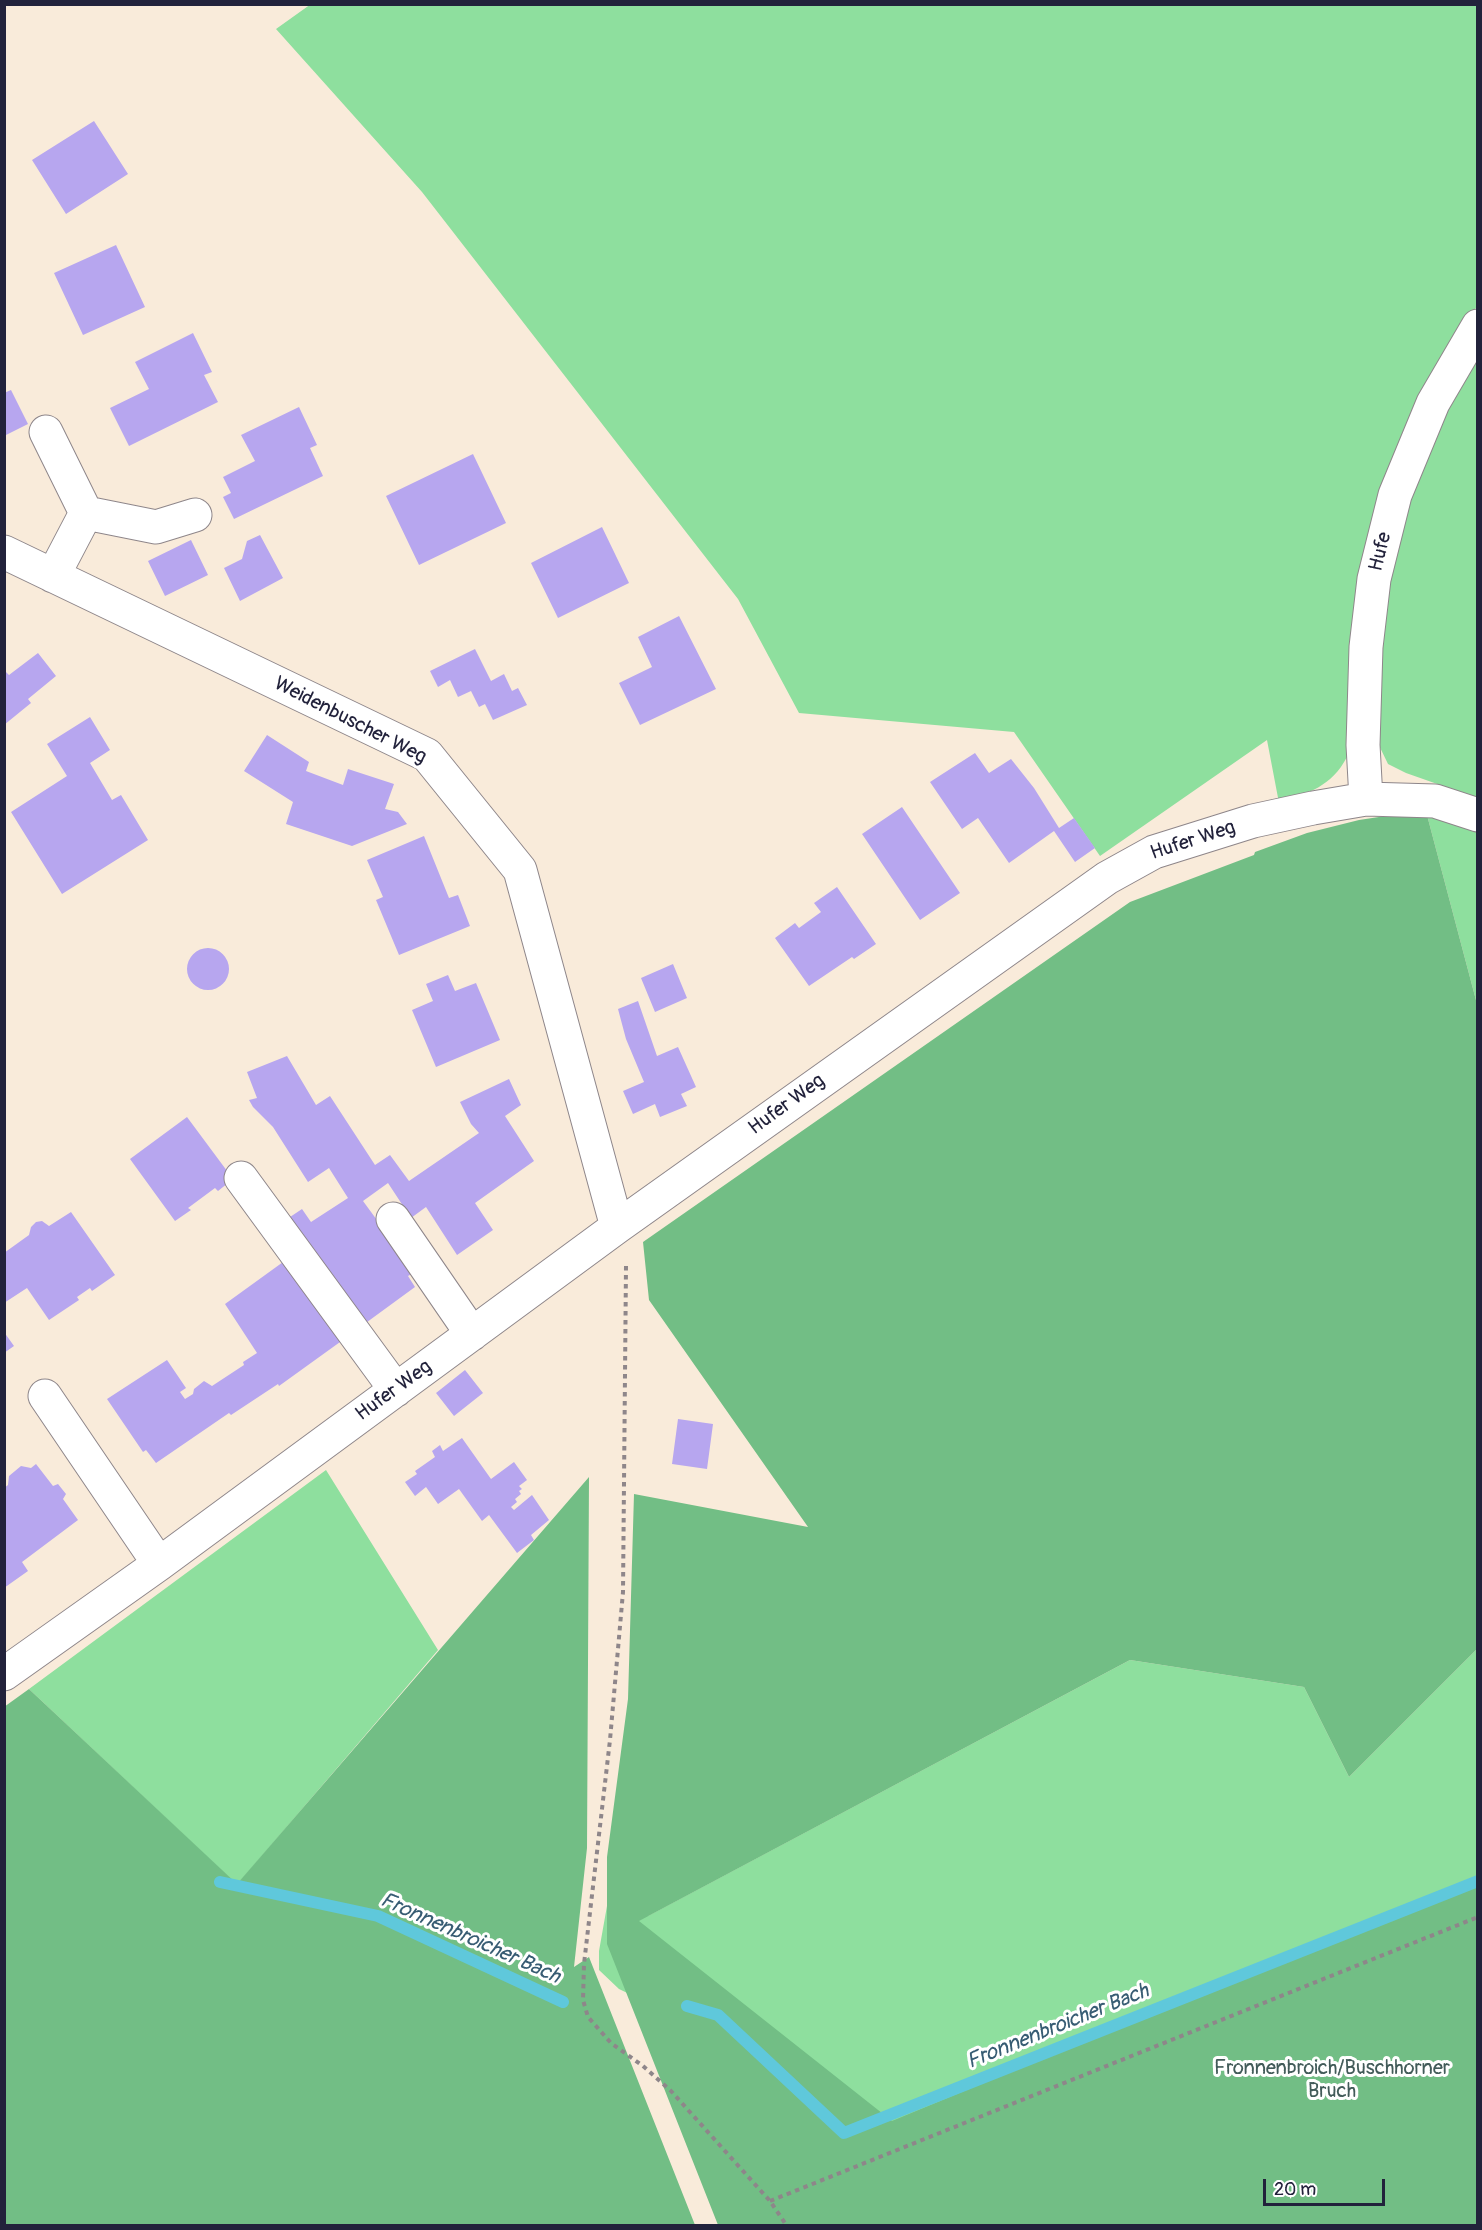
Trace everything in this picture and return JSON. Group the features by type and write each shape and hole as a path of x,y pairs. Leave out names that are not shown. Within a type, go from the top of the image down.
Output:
{"street":[{"name":"Hufe","path":"1366,799 1364,745 1366,647 1374,579 1395,495 1434,403 1478,326"},
{"path":"46,432 86,513"},
{"path":"86,513 156,527 195,515"},
{"path":"53,576 86,513"},
{"name":"Weidenbuscher Weg","path":"4,552 427,755 520,870 617,1227"},
{"name":"Hufer Weg","path":"4,1674 159,1564 617,1227 1107,878 1154,852 1253,821 1366,799 1435,801 1478,815"},
{"path":"241,1178 396,1390"},
{"path":"393,1219 472,1334"},
{"path":"45,1396 159,1564"}],"path":[{"path":"617,1227 627,1269 623,1592 610,1740 584,1964 583,2000 588,2017 611,2043 643,2066 671,2091 771,2201 787,2226"},
{"path":"771,2201 1478,1917"}],"green space":[{"path":"311,4 1477,5 1477,306 1442,366 1347,757 1341,767 1319,787 1279,803 1267,740 1100,856 1014,732 799,713 738,599 422,192 276,29"},
{"path":"1477,348 1477,798 1406,773 1388,764 1374,735 1392,549 1431,436"},
{"name":"Fronnenbroich/Buschhorner Bruch","path":"1412,812 1427,815 1477,1004 1477,1649 1349,1777 1304,1687 1130,1660 639,1921 892,2121 1477,1878 1477,2225 718,2225 607,1944 607,1857 628,1699 634,1494 808,1527 649,1300 643,1242 1130,902 1307,833 1359,820"},
{"path":"1427,815 1477,829 1477,1004"},
{"path":"326,1470 438,1650 237,1885 29,1689"},
{"path":"589,1477 587,1848 574,1967 589,1957 695,2225 5,2225 4,1707 29,1689 237,1884"},
{"name":"Fronnenbroich/Buschhorner Bruch","path":"1477,1649 1477,2225 822,2225 650,2004 619,1989 599,1970 599,1951 610,1889 648,1916 1130,1660 1304,1687 1349,1777"}],"building":[{"path":"94,121 128,174 66,214 32,160"},
{"path":"116,245 145,307 83,335 54,273"},
{"path":"193,333 212,372 204,375 218,402 129,446 110,408 149,389 135,362"},
{"path":"11,390 28,424 4,436 4,393"},
{"path":"299,407 317,445 310,448 323,476 234,519 223,497 231,493 223,477 255,461 241,435"},
{"path":"473,454 506,523 419,565 386,496"},
{"path":"602,527 629,583 558,618 531,563"},
{"path":"260,535 283,578 240,601 224,568 242,559 247,541"},
{"path":"191,540 208,575 165,596 148,561"},
{"path":"679,616 716,689 640,725 619,683 652,667 638,637"},
{"path":"475,649 491,681 504,674 512,691 518,688 527,705 493,720 485,704 479,707 471,691 458,697 450,680 438,687 430,671"},
{"path":"38,653 56,676 28,699 31,703 4,725 4,670 9,675"},
{"path":"90,717 110,750 90,763 112,800 121,795 148,840 62,894 11,812 67,776 47,744"},
{"path":"267,735 309,762 306,771 343,785 348,769 394,784 385,809 398,812 407,824 352,846 286,824 293,802 244,771"},
{"path":"975,753 989,773 1011,759 1034,788 1059,828 1074,818 1095,848 1075,862 1054,831 1009,863 978,818 962,829 930,782"},
{"path":"902,807 960,893 920,920 862,834"},
{"path":"424,836 449,898 458,895 470,926 399,955 376,900 383,897 367,860"},
{"path":"837,887 876,944 809,986 775,938 795,923 799,928 821,912 814,903"},
{"path":"208,948 223,954 229,969 223,984 208,990 193,984 187,969 193,954"},
{"path":"673,964 687,998 655,1012 641,978"},
{"path":"448,975 455,991 476,983 500,1040 436,1067 412,1010 433,1001 426,984"},
{"path":"638,1001 657,1056 678,1047 696,1087 681,1094 687,1106 660,1117 655,1104 633,1114 623,1091 644,1082 626,1039 618,1009"},
{"path":"287,1056 316,1105 330,1096 375,1165 390,1155 409,1181 479,1133 471,1124 460,1102 509,1079 521,1105 505,1116 534,1161 475,1203 493,1230 457,1255 426,1207 411,1218 388,1183 363,1201 415,1272 408,1276 415,1287 363,1325 287,1219 302,1209 311,1222 348,1198 329,1168 308,1182 273,1127 249,1100 257,1098 247,1072"},
{"path":"187,1117 233,1179 218,1191 215,1188 175,1221 130,1159"},
{"path":"71,1212 115,1275 92,1291 90,1288 77,1297 79,1300 49,1320 27,1288 4,1303 4,1253 29,1235 31,1227 36,1222 42,1221 49,1226"},
{"path":"290,1257 347,1337 279,1386 278,1384 231,1415 229,1413 156,1463 146,1450 143,1452 107,1399 167,1360 186,1388 180,1392 185,1399 193,1394 194,1389 204,1381 212,1386 244,1365 243,1362 257,1353 225,1304"},
{"path":"4,1332 14,1346 4,1353"},
{"path":"465,1370 483,1393 454,1416 436,1393"},
{"path":"678,1419 713,1424 707,1469 672,1464"},
{"path":"462,1438 491,1479 514,1462 527,1480 519,1486 522,1489 519,1491 521,1494 511,1507 514,1510 532,1495 549,1520 531,1535 534,1540 517,1553 489,1515 482,1521 459,1489 438,1504 426,1487 415,1496 405,1482 417,1474 415,1471 435,1457 432,1451 440,1445 443,1451"},
{"path":"36,1464 53,1486 58,1484 66,1494 63,1499 78,1520 22,1562 28,1571 4,1588 4,1488 8,1485 9,1476 21,1466 31,1468"}],"waterway":[{"name":"Fronnenbroicher Bach","path":"687,2006 718,2015 844,2133 1478,1881"},
{"name":"Fronnenbroicher Bach","path":"220,1882 378,1916 563,2002"}]}
